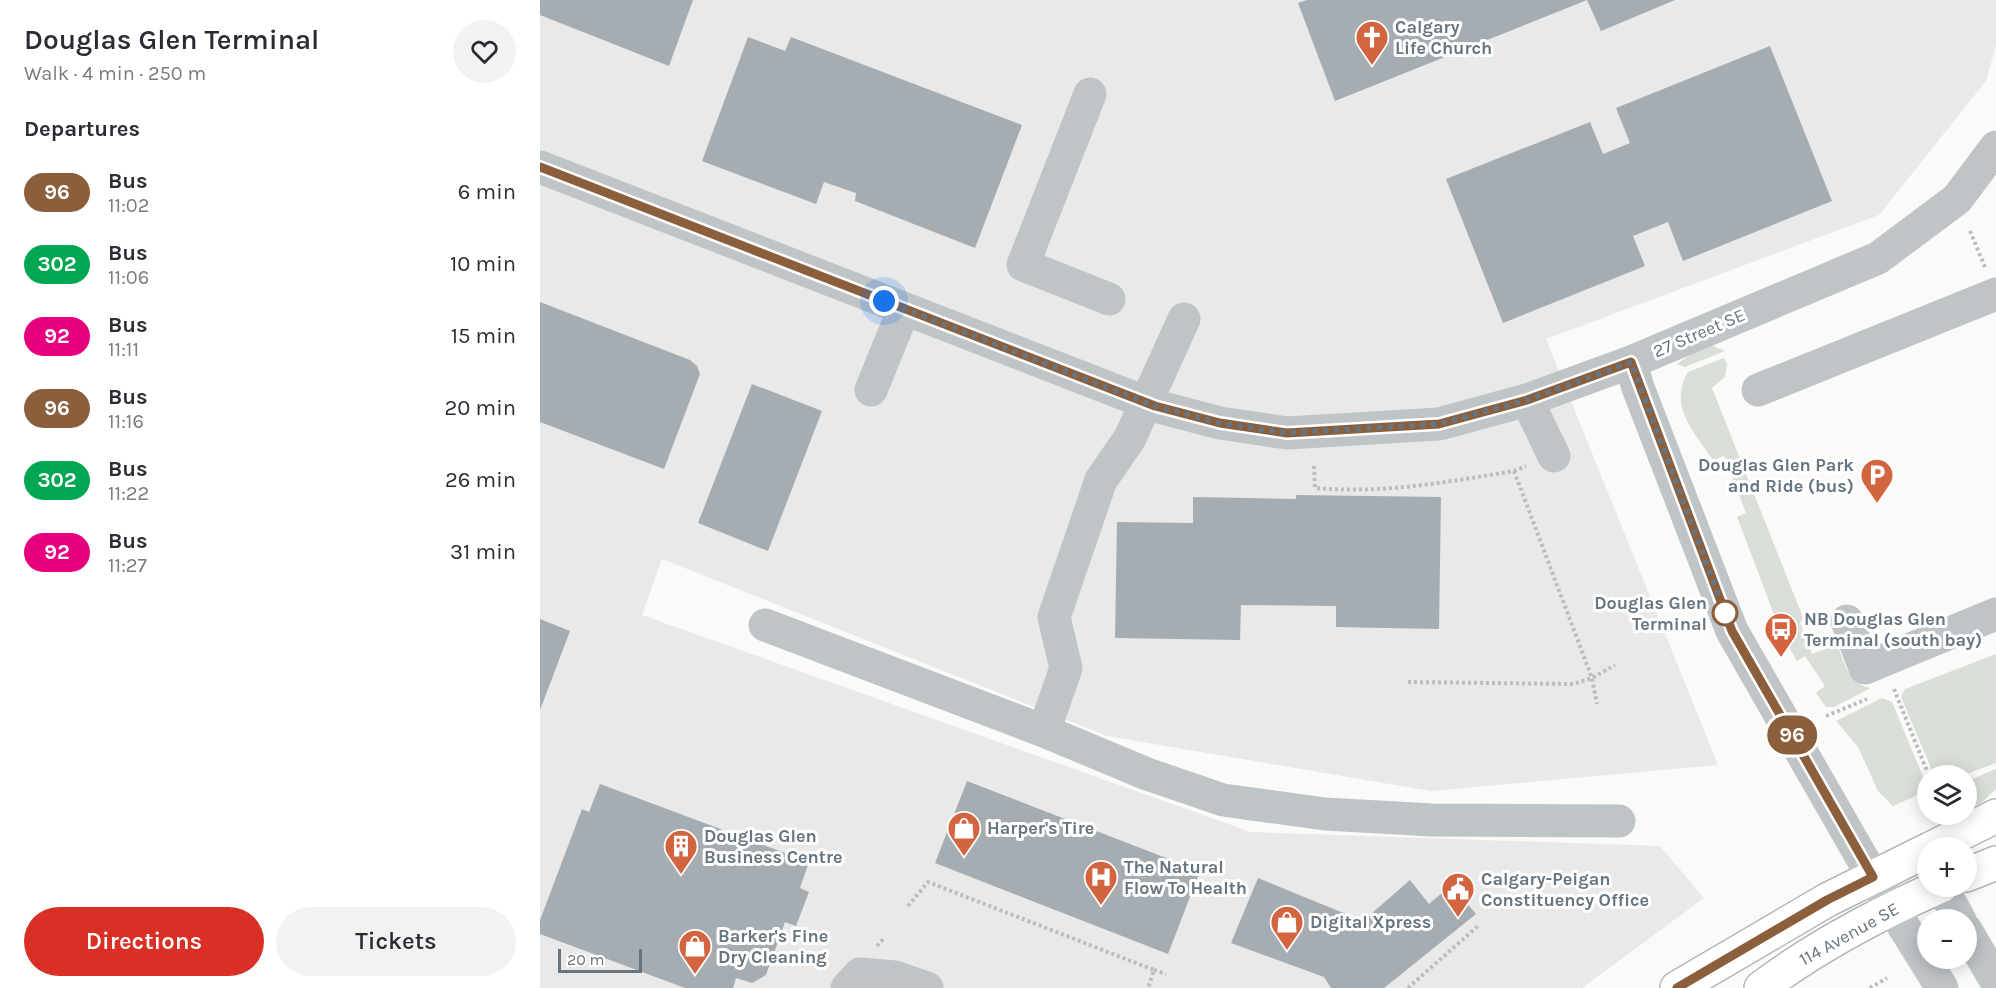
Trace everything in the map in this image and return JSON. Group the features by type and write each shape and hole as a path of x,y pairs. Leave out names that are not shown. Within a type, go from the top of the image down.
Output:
{"main road":[{"name":"114 Avenue SE","path":"1956,837 1996,816"},
{"name":"114 Avenue SE","path":"1677,988 1827,900 1917,857"},
{"path":"1977,871 1996,863"},
{"name":"114 Avenue SE","path":"1761,988 1783,971 1918,897"}],"street":[{"path":"1090,94 1023,265 1109,299"},
{"name":"27 Street SE","path":"540,167 1145,402 1220,423 1287,433 1439,424 1527,400 1631,362 1878,258 1957,199 1996,147"},
{"path":"1758,390 1991,282"},
{"path":"871,390 904,309"},
{"path":"1044,731 1066,668 1054,616 1101,480 1130,438 1184,319"},
{"path":"1631,362 1732,631 1873,877 1942,988"},
{"path":"1527,400 1544,459"},
{"path":"1847,621 1865,668 1996,614"},
{"path":"765,625 1044,731 1147,774 1223,800 1325,814 1432,820 1619,822"},
{"path":"1977,949 1996,981"},
{"path":"847,988 860,974 895,977 927,988"}],"path":[{"path":"1970,231 1991,282"},
{"path":"1314,466 1315,488 1352,491 1429,486 1514,471 1544,459"},
{"path":"1514,471 1592,678 1597,704"},
{"path":"1408,682 1573,684 1592,678 1615,665"},
{"path":"1894,688 1925,765"},
{"path":"1826,716 1872,697"},
{"path":"908,906 928,882 1166,974"},
{"path":"1408,988 1479,924"},
{"path":"1148,988 1154,970"},
{"path":"1870,988 1887,978"}],"shaded area":[{"path":"540,0 1996,0 1996,46 1986,81 1879,215 1546,339 1718,765 1431,791 1107,736 662,559 642,615 1251,832 1660,846 1704,898 1582,988 540,988"},
{"path":"1706,343 1725,351 1685,367 1677,364"},
{"path":"1724,358 1727,364 1725,377 1712,388 1804,620 1800,622 1812,654 1837,644 1852,678 1863,686 1871,688 1834,707 1826,707 1816,693 1825,686 1805,656 1797,661 1781,633 1737,517 1746,513 1724,456 1713,460 1691,429 1682,408 1681,396 1688,372"},
{"path":"1996,654 1996,763 1977,770 1977,765 1930,765 1901,697 1905,689"},
{"path":"1882,698 1892,702 1918,765 1917,795 1893,806 1878,791 1858,747 1836,721"},
{"path":"1996,769 1996,789 1977,805 1977,777"}],"building":[{"path":"540,0 693,0 669,66 540,15"},
{"name":"Calgary Life Church","path":"1307,0 1587,0 1335,101 1298,3"},
{"path":"1587,0 1675,0 1601,31"},
{"path":"748,37 785,51 791,37 1022,125 975,248 855,201 856,193 824,182 816,204 702,161"},
{"path":"1770,46 1832,201 1683,261 1668,222 1633,236 1645,266 1503,323 1446,179 1590,122 1603,154 1630,143 1616,108"},
{"path":"540,302 690,360 697,366 700,374 664,469 540,422"},
{"path":"752,384 822,411 768,551 698,523"},
{"path":"1296,495 1441,497 1439,629 1336,627 1336,606 1241,605 1240,640 1115,638 1117,522 1193,523 1193,497 1296,499"},
{"path":"540,619 570,631 540,710"},
{"path":"967,781 1200,871 1168,954 935,863"},
{"name":"Douglas Glen Business Centre","path":"600,784 809,862 800,888 809,892 796,926 785,922 766,975 752,983 736,978 733,988 685,988 540,934 540,920 582,809 589,812"},
{"path":"1258,878 1363,921 1410,880 1429,904 1451,885 1476,914 1384,988 1331,988 1324,977 1231,943"}],"bus line":[{"name":"96","path":"540,167 1155,406 1220,423 1287,433 1439,424 1527,400 1631,362 1732,631 1873,877 1827,900 1677,988"}],"place":[{"name":"Calgary Life Church","path":"1372,66"},
{"name":"Douglas Glen Park and Ride (bus)","path":"1877,504"},
{"name":"Douglas Glen Terminal","path":"1725,613"},
{"name":"NB Douglas Glen Terminal (south bay)","path":"1781,658"},
{"name":"Harper's Tire","path":"964,857"},
{"name":"Douglas Glen Business Centre","path":"681,875"},
{"name":"The Natural Flow To Health","path":"1101,906"},
{"name":"Calgary-Peigan Constituency Office","path":"1458,918"},
{"name":"Digital Xpress","path":"1287,951"},
{"name":"Barker's Fine Dry Cleaning","path":"695,975"}],"route":[{"path":"884,301 1155,406 1220,423 1287,433 1439,424 1527,400 1631,362 1725,613"}]}
